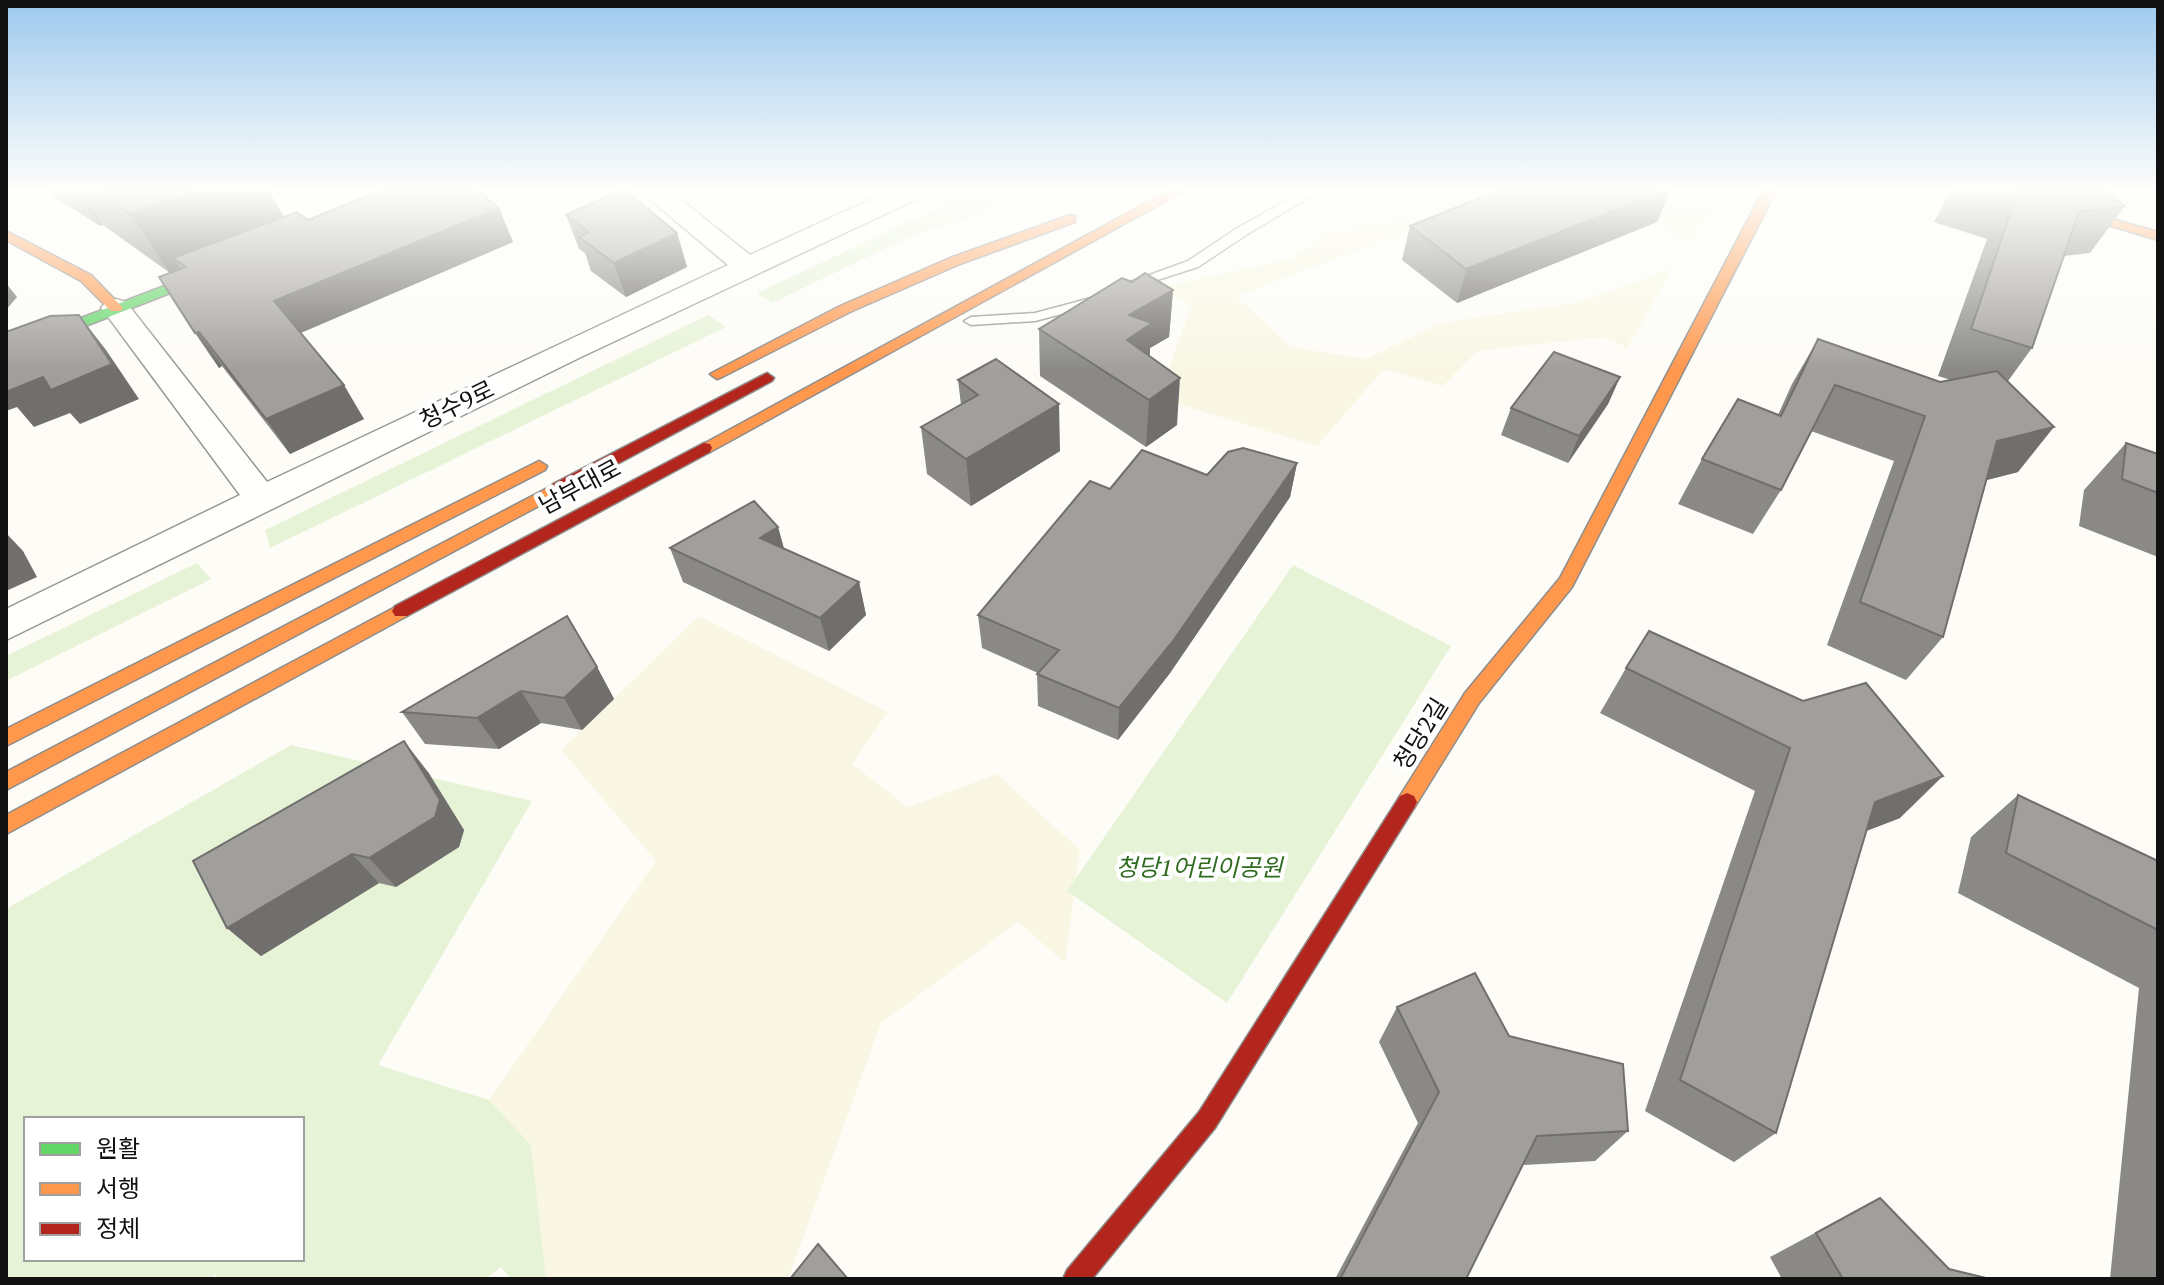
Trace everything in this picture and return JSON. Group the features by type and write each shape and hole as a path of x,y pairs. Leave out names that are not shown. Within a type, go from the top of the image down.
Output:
{"main road":[{"path":"36,251 86,278 116,308"},
{"path":"703,382 859,303 982,251"},
{"path":"927,294 1009,251"},
{"name":"남부대로","path":"6,825 1067,251"},
{"path":"920,352 1011,297 1074,251"},
{"name":"청당2길","path":"1076,1279 1207,1120 1472,698 1566,582 1739,251"},
{"path":"6,352 246,258"},
{"name":"남부대로","path":"6,782 788,368"},
{"path":"6,738 561,454"}],"street":[{"path":"727,251 746,266"},
{"name":"청수9로","path":"6,626 261,498 779,251"},
{"path":"116,308 261,498"}],"lane":[{"path":"971,321 1000,322 1080,307 1144,278 1193,264 1213,251"}],"shaded area":[{"path":"1302,251 1357,251 1236,296 1290,347 1366,359 1441,323 1580,302 1672,269 1627,348 1604,337 1477,351 1443,386 1384,369 1317,446 1158,398 1192,305 1159,288 1293,258"},
{"path":"699,616 888,712 852,764 908,807 997,774 1080,850 1065,963 1018,922 881,1023 788,1279 546,1279 531,1145 489,1100 656,861 561,750"}],"green space":[{"path":"846,251 880,251 772,303 757,293"},
{"path":"708,315 726,327 270,548 265,530"},
{"path":"197,563 211,579 6,681 6,656"},
{"name":"청당1어린이공원","path":"1293,565 1451,646 1227,1003 1067,891"},
{"path":"291,745 532,801 378,1065 489,1100 531,1145 546,1279 511,1279 501,1267 486,1279 218,1279 216,1274 209,1279 6,1279 6,909"}],"building":[{"path":"192,251 395,251 274,301 344,385 266,419 199,332 195,333 159,277 186,267 173,258"},
{"path":"598,251 639,251 614,263"},
{"path":"1443,251 1512,251 1466,269"},
{"path":"1997,251 2066,251 2032,348 1971,329"},
{"path":"1145,273 1173,290 1129,315 1152,323 1127,340 1180,378 1149,400 1039,329 1122,278 1132,282"},
{"path":"79,315 112,364 51,390 43,377 6,392 6,332 50,316"},
{"path":"1818,339 1940,382 1997,371 2054,427 1997,441 1943,637 1860,602 1925,416 1835,385 1781,490 1702,459 1738,399 1781,416"},
{"path":"1554,352 1620,377 1579,436 1511,408"},
{"path":"996,359 1059,404 966,459 921,427 978,395 958,380"},
{"path":"2126,443 2158,454 2158,493 2122,479"},
{"path":"1243,448 1297,463 1173,641 1119,708 1037,674 1059,650 978,615 1090,481 1110,489 1142,450 1207,475 1228,452"},
{"path":"754,501 778,527 760,538 859,582 820,618 670,548"},
{"path":"567,616 597,667 564,698 521,691 477,718 402,712"},
{"path":"1649,631 1803,701 1866,683 1943,776 1875,802 1776,1133 1680,1080 1790,748 1626,668"},
{"path":"404,741 440,800 435,817 369,858 352,854 227,928 193,861"},
{"path":"2018,795 2158,861 2158,930 2006,853"},
{"path":"1475,973 1509,1036 1623,1064 1628,1131 1537,1136 1466,1279 1340,1279 1439,1092 1397,1007"},
{"path":"1880,1198 1949,1269 1990,1279 1843,1279 1816,1233"},
{"path":"818,1244 848,1279 790,1279"}],"traffic: fast":[{"path":"6,352 224,267"}],"traffic: slow":[{"path":"36,251 86,278 116,308"},
{"path":"717,374 845,309 982,251"},
{"path":"704,448 1067,251"},
{"path":"1407,802 1472,698 1566,582 1739,251"},
{"path":"6,738 539,466"},
{"path":"6,782 559,488"},
{"path":"6,825 401,611"}],"traffic: jam":[{"path":"559,488 767,378"},
{"path":"401,611 704,448"},
{"path":"1076,1279 1207,1120 1407,802"}]}
